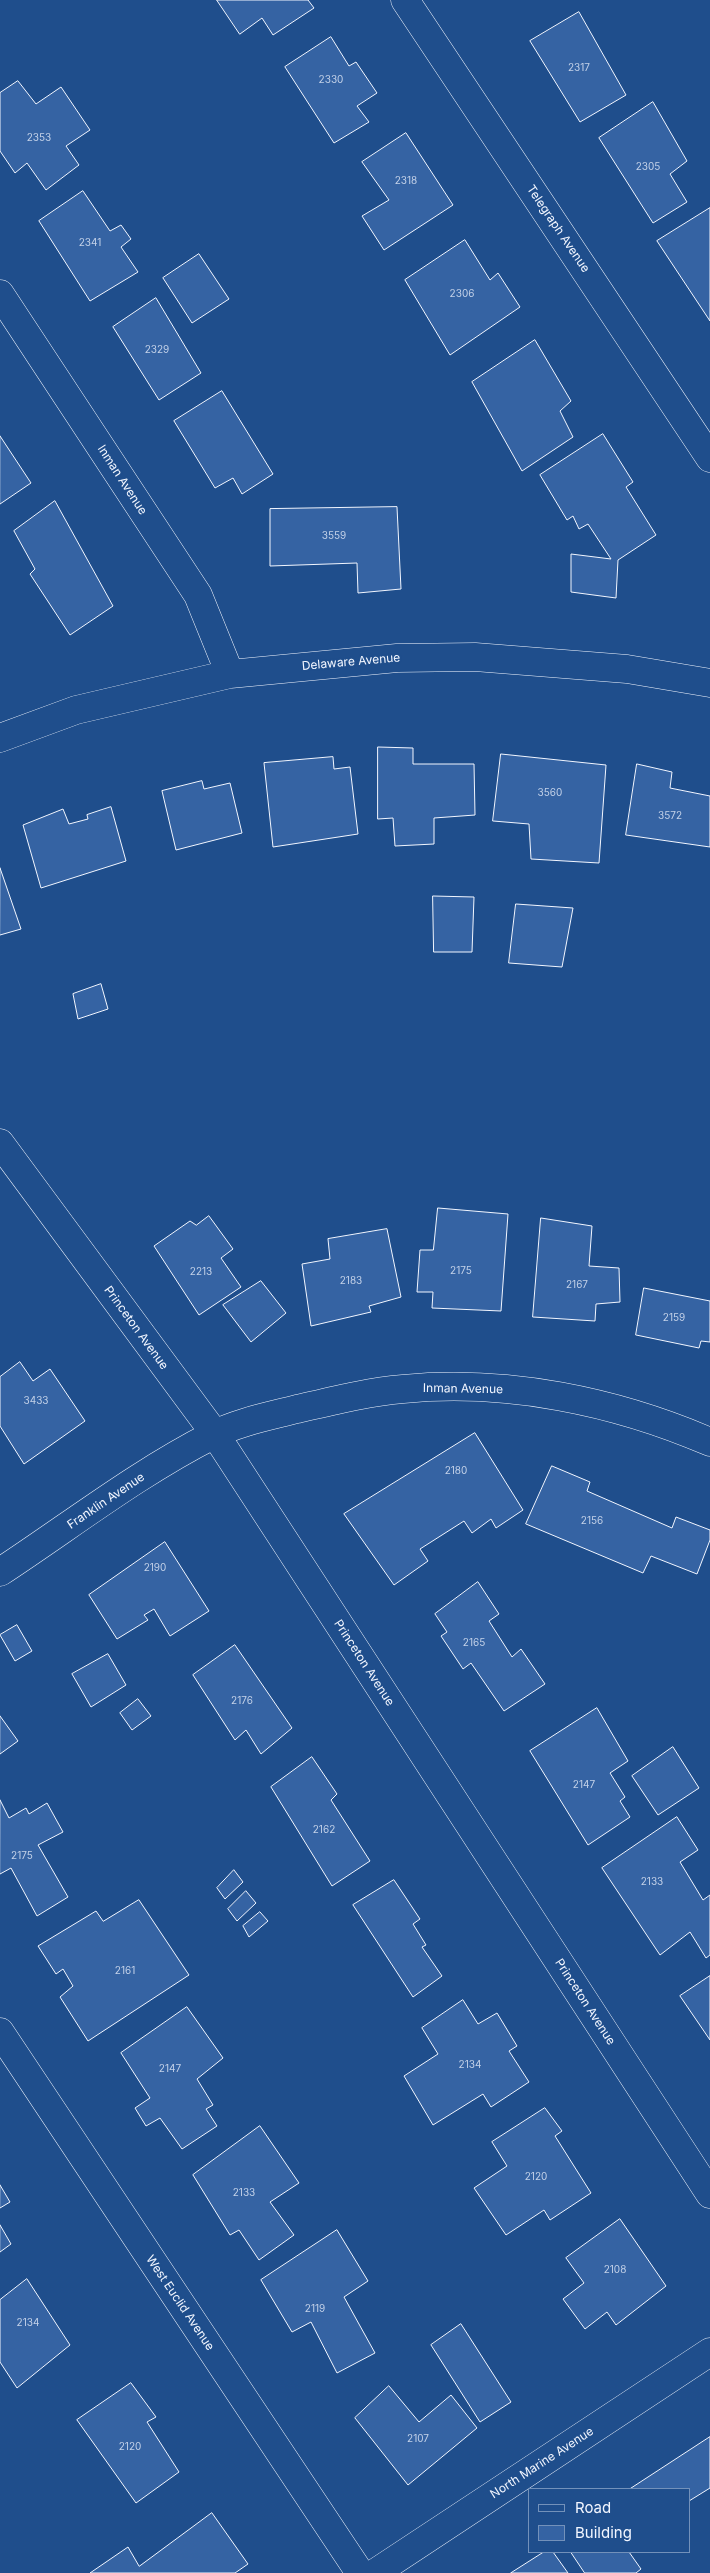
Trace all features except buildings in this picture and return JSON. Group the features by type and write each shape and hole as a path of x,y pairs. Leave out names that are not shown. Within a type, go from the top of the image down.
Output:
{"street":[{"name":"Telegraph Avenue","path":"405,0 710,458"},
{"name":"Inman Avenue","path":"0,294 198,595 230,674"},
{"name":"Delaware Avenue","path":"0,738 76,710 230,674 397,658 475,657 627,669 710,683"},
{"name":"Princeton Avenue","path":"0,1143 215,1434 710,2194"},
{"name":"Inman Avenue","path":"215,1434 269,1416 350,1396 403,1389 455,1387 532,1393 609,1406 672,1426 710,1442"},
{"name":"Franklin Avenue","path":"0,1572 151,1471 215,1434"},
{"name":"West Euclid Avenue","path":"0,2032 360,2573"},
{"name":"North Marine Avenue","path":"375,2573 710,2352"}]}
